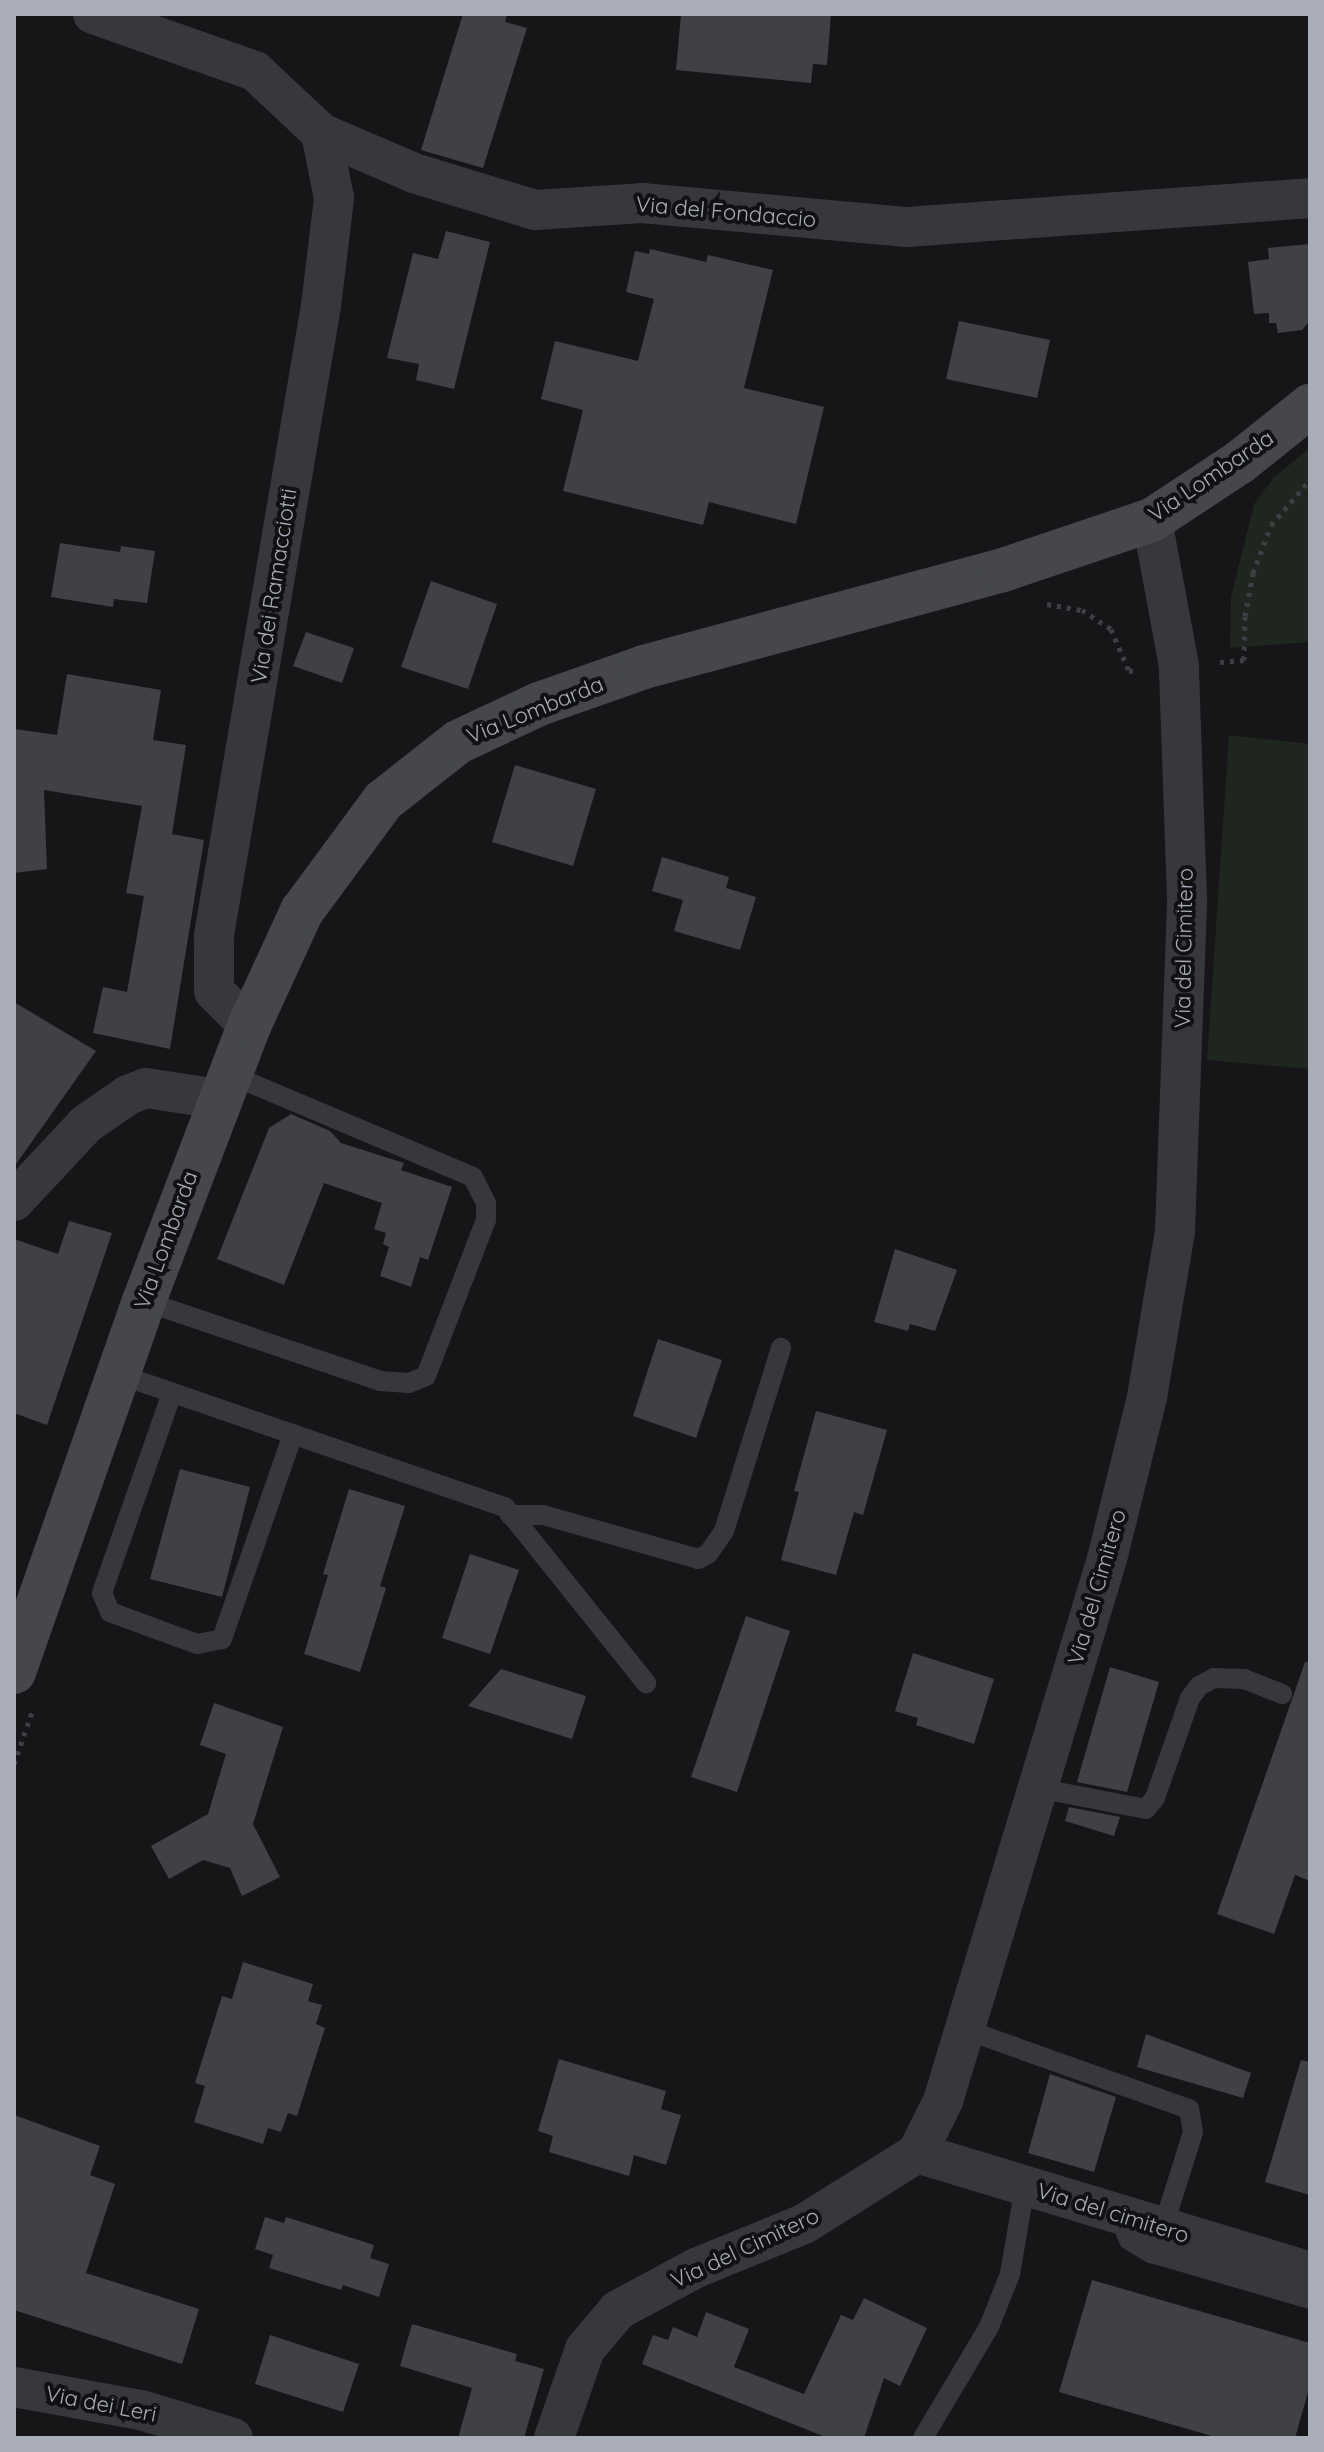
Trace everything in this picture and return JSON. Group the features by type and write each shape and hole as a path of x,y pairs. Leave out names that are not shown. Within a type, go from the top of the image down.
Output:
{"street":[{"name":"Via del Fondaccio","path":"93,14 221,62 255,71 321,133 414,173 535,210 642,203 907,227 1310,198"},
{"name":"Via dei Ramacciotti","path":"249,1026 214,991 214,935 321,306 334,198 321,133"},
{"name":"Via Lombarda","path":"24,1689 118,1374 223,1087 302,911 383,801 458,742 539,704 644,667 1003,570 1152,520 1240,462 1310,406"},
{"name":"Via del Cimitero","path":"554,2438 585,2349 618,2310 696,2268 804,2224 917,2153 943,2101 1115,1530 1147,1397 1175,1231 1187,900 1179,666 1152,520"},
{"path":"14,1201 86,1124 128,1095 146,1088 223,1087"},
{"name":"Via del cimitero","path":"917,2153 1310,2272"},
{"name":"Via dei Leri","path":"14,2387 141,2410 233,2438"}],"lane":[{"path":"144,1301 380,1381 409,1383 426,1376 486,1220 486,1203 473,1177 223,1087"},
{"path":"510,1515 543,1515 698,1559 708,1554 724,1531 781,1348"},
{"path":"118,1374 505,1507 646,1683"},
{"path":"172,1393 102,1593 110,1612 197,1644 222,1639 293,1434"},
{"path":"1037,1788 1146,1809 1155,1798 1190,1698 1199,1686 1214,1678 1244,1679 1282,1694"},
{"path":"964,2029 1189,2109 1193,2132 1163,2228"},
{"path":"923,2438 989,2327 1010,2274 1025,2186"},
{"path":"1118,2214 1129,2240 1151,2253 1310,2299"}],"path":[{"path":"1037,606 1051,602 1082,610 1111,629 1129,671 1244,660 1250,587 1266,537 1271,525 1310,480"},
{"path":"14,1764 24,1689"}],"shaded area":[{"path":"1310,448 1310,642 1230,648 1231,597 1254,504 1274,477"},
{"path":"1229,735 1310,744 1310,1069 1207,1060"}],"building":[{"path":"463,14 507,14 505,22 527,28 483,168 421,150"},
{"path":"681,14 831,14 827,65 813,64 811,83 676,70"},
{"path":"446,231 490,242 454,389 416,380 419,364 387,358 413,253 438,259"},
{"path":"1310,244 1310,321 1302,330 1278,333 1276,323 1269,323 1269,313 1254,314 1248,262 1269,259 1268,248"},
{"path":"650,249 706,262 708,255 773,270 744,388 824,407 796,524 709,502 703,525 563,491 583,410 541,399 555,341 638,361 654,299 626,292 635,251 649,254"},
{"path":"959,321 1050,340 1037,398 946,379"},
{"path":"60,543 120,552 121,546 155,551 147,603 114,599 113,607 51,597"},
{"path":"431,581 497,604 468,689 401,667"},
{"path":"306,632 354,648 342,683 293,666"},
{"path":"67,674 161,690 153,740 186,745 172,834 204,840 170,1049 93,1033 103,987 127,992 144,896 126,893 142,806 44,790 47,869 14,873 14,729 57,735"},
{"path":"515,765 596,789 573,866 492,842"},
{"path":"662,857 729,877 726,888 756,897 740,950 674,931 683,900 652,891"},
{"path":"14,1002 96,1051 14,1167"},
{"path":"291,1114 330,1131 341,1143 404,1163 401,1170 452,1187 428,1260 420,1257 411,1287 380,1276 389,1247 383,1244 386,1233 374,1229 382,1203 324,1183 284,1285 217,1259 269,1128"},
{"path":"69,1221 112,1233 47,1425 14,1413 14,1239 58,1254"},
{"path":"895,1249 957,1270 935,1331 910,1324 908,1331 874,1322"},
{"path":"658,1339 722,1360 696,1438 633,1416"},
{"path":"816,1411 887,1430 863,1515 854,1512 836,1575 781,1560 799,1492 794,1491"},
{"path":"180,1469 250,1487 222,1597 150,1579"},
{"path":"349,1489 405,1506 380,1586 386,1588 360,1672 304,1654 328,1575 323,1574"},
{"path":"470,1554 519,1570 490,1654 442,1638"},
{"path":"746,1616 790,1631 737,1792 691,1777"},
{"path":"913,1653 994,1679 974,1744 916,1725 918,1718 895,1711"},
{"path":"1305,1662 1310,1662 1310,1881 1295,1875 1274,1934 1217,1914"},
{"path":"1110,1667 1159,1682 1127,1792 1077,1782"},
{"path":"501,1669 586,1696 572,1739 468,1706"},
{"path":"214,1703 283,1727 253,1824 280,1877 242,1896 230,1868 203,1860 169,1879 151,1846 208,1814 226,1754 200,1745"},
{"path":"1069,1807 1120,1817 1114,1836 1065,1821"},
{"path":"243,1962 313,1984 308,2001 322,2005 316,2024 325,2028 297,2116 288,2113 281,2132 268,2128 263,2144 194,2122 205,2086 195,2083 222,1996 232,1999"},
{"path":"1146,2034 1251,2073 1243,2098 1137,2067"},
{"path":"559,2059 666,2091 661,2109 681,2115 666,2165 634,2155 629,2176 549,2152 553,2136 538,2131"},
{"path":"1301,2060 1310,2062 1310,2195 1265,2182"},
{"path":"1050,2074 1116,2097 1094,2172 1028,2153"},
{"path":"14,2115 100,2146 90,2175 115,2184 86,2273 199,2309 182,2364 14,2310"},
{"path":"265,2217 284,2223 286,2217 374,2245 370,2258 389,2264 379,2297 343,2285 341,2290 269,2268 273,2255 255,2249"},
{"path":"1092,2280 1310,2343 1310,2385 1295,2438 1219,2438 1059,2392"},
{"path":"864,2298 927,2328 900,2386 884,2378 864,2438 828,2438 642,2364 653,2335 668,2340 673,2327 697,2337 706,2312 749,2329 734,2367 804,2394 841,2315 853,2320"},
{"path":"412,2324 517,2354 515,2361 544,2369 524,2438 458,2438 472,2388 400,2366"},
{"path":"270,2335 359,2364 343,2412 255,2384"}]}
